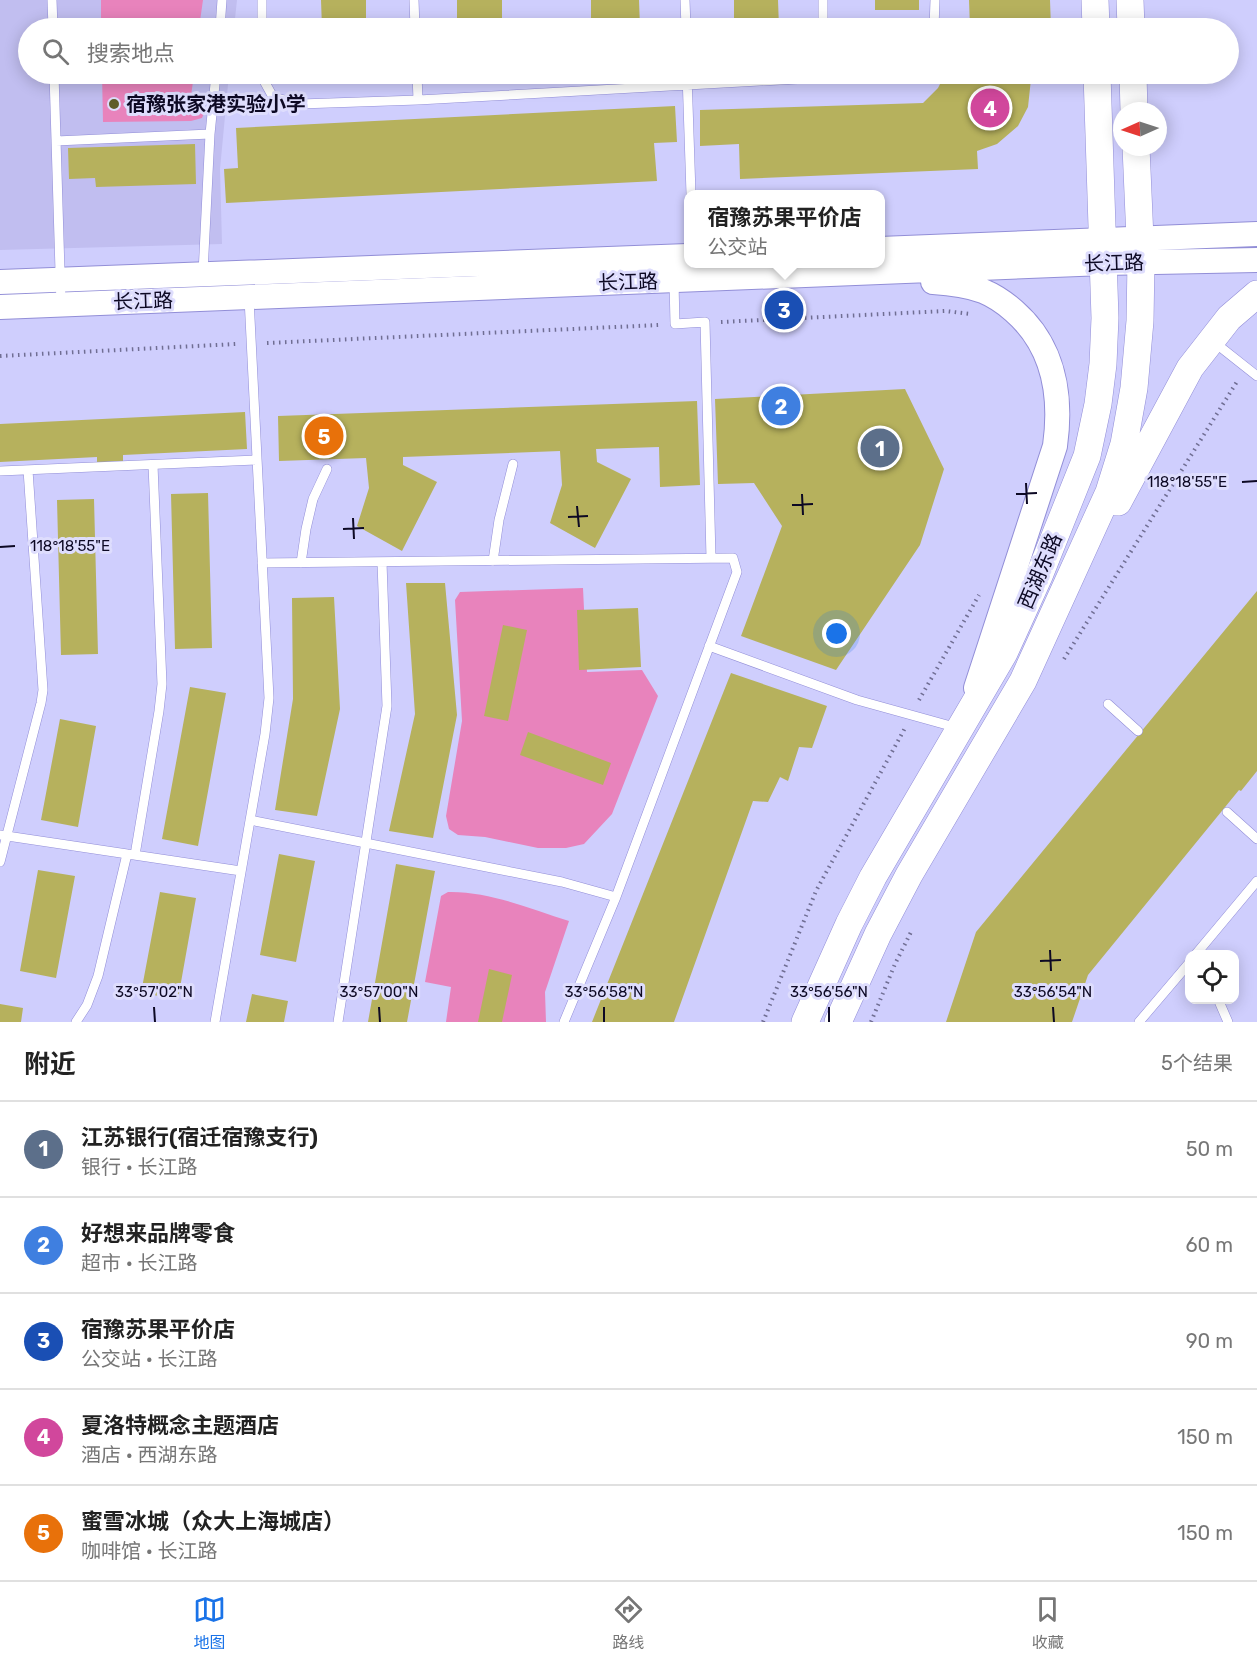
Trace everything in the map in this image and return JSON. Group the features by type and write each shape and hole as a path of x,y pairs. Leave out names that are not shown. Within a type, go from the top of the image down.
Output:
{"main road":[{"path":"1095,0 1096,18"},
{"path":"1130,0 1131,18"},
{"name":"西湖东路","path":"805,1022 873,877 1004,653 1039,576 1087,456 1098,404 1105,318 1097,84"},
{"path":"1133,84 1134,102"},
{"name":"西湖东路","path":"838,1022 878,934 909,875 1023,681 1109,492 1124,444 1134,388 1140,321 1136,156"},
{"path":"1023,681 1190,368 1228,318 1257,294"}],"street":[{"name":"长江路","path":"0,282 203,275 684,269 829,274 1140,250 1257,234"},
{"name":"长江路","path":"885,249 1103,252"},
{"name":"长江路","path":"1140,250 1257,260"},
{"name":"长江路","path":"0,307 249,297 684,269"},
{"path":"829,274 949,283 969,286 985,292 1005,303 1034,332 1046,352 1053,375 1058,423 1055,446 963,725"}],"lane":[{"path":"52,0 52,18"},
{"path":"221,18 222,0"},
{"path":"262,0 262,18"},
{"path":"414,0 415,18"},
{"path":"685,0 686,18"},
{"path":"823,0 823,18"},
{"path":"934,18 935,0"},
{"path":"54,84 61,304"},
{"path":"203,275 210,134 215,84"},
{"path":"266,84 273,98 300,104 714,84"},
{"path":"417,84 418,100"},
{"path":"687,86 691,190"},
{"path":"56,141 210,134"},
{"path":"684,269 675,324 705,322 711,558"},
{"path":"215,1022 266,734 269,698 249,297"},
{"path":"1212,340 1257,376"},
{"path":"0,471 257,460"},
{"path":"493,561 499,520 513,464"},
{"path":"76,1022 87,1005 98,976 131,855 159,711 162,684 153,465"},
{"path":"301,563 313,499 327,469"},
{"path":"0,862 3,835 43,690 28,470"},
{"path":"262,563 733,558 737,572 616,897 564,1022"},
{"path":"338,1022 387,706 382,562"},
{"path":"709,646 857,700 912,716 963,725"},
{"path":"1108,704 1138,731"},
{"path":"1227,812 1257,839"},
{"path":"250,820 562,882 616,897"},
{"path":"3,835 242,871"},
{"path":"1199,950 1257,880"},
{"path":"1139,1022 1185,969"},
{"path":"1220,1004 1228,1022"}],"path":[{"path":"705,322 945,311 981,317"},
{"path":"0,356 675,324"},
{"path":"1060,664 1246,367"},
{"path":"763,1022 816,891 912,716 921,695 972,610 981,590"},
{"path":"872,1022 895,964 915,924"}],"shaded area":[{"name":"宿豫张家港实验小学","path":"0,0 237,0 235,18 18,18 18,84 228,84 220,169 222,244 0,250"},
{"path":"101,0 203,0 200,18 101,18"},
{"path":"102,84 193,84 189,111 204,113 202,118 191,121 103,122"},
{"path":"583,588 587,672 642,670 658,696 612,814 584,844 566,848 538,848 485,837 458,835 449,829 446,816 462,721 455,600 460,592"},
{"path":"448,892 479,894 569,921 545,992 546,1022 446,1022 451,987 425,982 441,896"}],"building":[{"path":"321,0 366,0 366,18 322,18"},
{"path":"457,0 502,0 502,18 457,18"},
{"path":"591,0 639,0 640,18 591,18"},
{"path":"734,0 778,0 779,18 734,18"},
{"path":"875,0 919,0 919,10 875,10"},
{"path":"969,0 1050,0 1051,18 970,18"},
{"path":"940,84 1030,84 1028,107 1018,126 997,144 977,151 978,169 740,179 739,144 700,146 700,110 923,103"},
{"path":"675,106 677,142 654,143 657,181 226,203 224,169 238,168 236,128"},
{"path":"195,144 196,184 96,187 95,178 69,179 68,148"},
{"path":"905,389 944,469 920,545 836,670 741,636 782,526 754,483 718,484 715,399"},
{"path":"697,401 700,485 660,487 659,447 596,449 597,462 631,479 595,548 550,523 562,485 560,451 403,457 403,465 437,482 402,551 357,526 369,488 366,458 279,461 278,416"},
{"path":"245,412 247,449 123,455 123,463 97,465 97,457 0,462 0,424"},
{"path":"208,493 212,648 175,649 171,494"},
{"path":"94,499 98,654 61,655 57,500"},
{"path":"406,583 445,583 457,715 433,838 389,831 415,714"},
{"path":"1257,591 1257,771 1088,975 1072,1022 946,1022 976,932"},
{"path":"334,597 340,709 317,816 275,810 293,699 292,598"},
{"path":"638,608 641,667 579,670 577,610"},
{"path":"503,625 527,630 508,721 484,716"},
{"path":"731,673 827,706 812,748 799,747 788,781 780,777 768,802 753,801 674,1022 592,1022"},
{"path":"190,687 226,693 198,846 162,839"},
{"path":"60,719 96,726 78,827 41,820"},
{"path":"528,732 611,763 603,785 520,755"},
{"path":"279,854 315,861 296,962 260,955"},
{"path":"396,864 435,871 407,1022 368,1022"},
{"path":"38,870 75,876 56,978 20,971"},
{"path":"160,892 196,898 178,999 141,993"},
{"path":"489,969 512,975 502,1022 478,1022"},
{"path":"252,994 288,1001 284,1022 246,1022"},
{"path":"0,1004 23,1008 21,1022 0,1022"}],"place":[{"name":"宿豫张家港实验小学","path":"114,104"},
{"name":"夏洛特概念主题酒店","path":"990,108"},
{"name":"宿豫苏果平价店","path":"784,310"},
{"name":"好想来品牌零食","path":"781,406"},
{"name":"蜜雪冰城（众大上海城店）","path":"324,436"},
{"name":"江苏银行(宿迁宿豫支行)","path":"880,448"}]}
